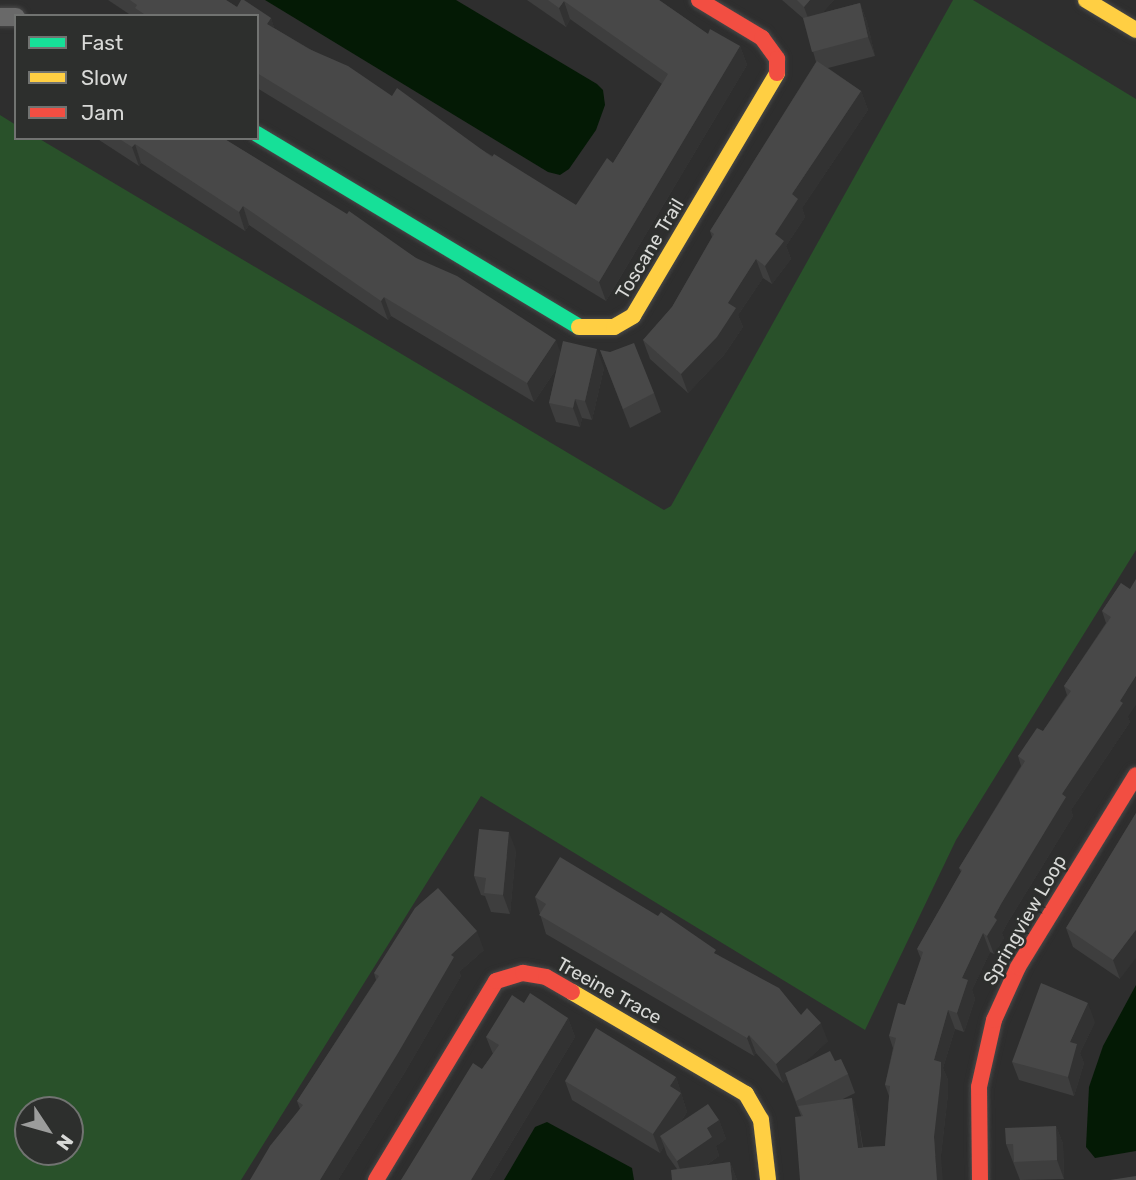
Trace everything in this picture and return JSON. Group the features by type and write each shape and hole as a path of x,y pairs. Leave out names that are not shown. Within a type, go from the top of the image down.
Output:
{"street":[{"name":"Toscane Trail","path":"259,135 583,329 614,327 633,316 777,79 778,59 762,38 699,0"},
{"path":"1086,0 1136,30"},
{"name":"Springview Loop","path":"980,1180 976,1142 979,1087 994,1020 1018,967 1136,775"},
{"name":"Treeine Trace","path":"376,1180 496,981 523,973 546,977 746,1094 761,1120 768,1180"}],"green space":[{"path":"953,0 973,0 1136,99 1136,550 956,840 865,1030 481,796 241,1180 0,1180 0,115 14,124 14,140 41,140 664,510 671,506"}],"shaded area":[{"path":"265,0 456,0 597,84 603,90 605,105 596,130 569,169 560,175 548,172"},
{"path":"1136,985 1136,1151 1095,1158 1086,1147 1089,1087 1103,1046"},
{"path":"547,1122 632,1168 634,1180 504,1180 535,1127"}],"building":[{"path":"130,0 226,0 237,7 241,0 244,0 271,18 267,24 309,49 348,66 392,96 397,88 492,157 494,154 576,205 607,158 613,163 668,74 564,1 559,8 548,0 659,0 708,34 710,29 740,46 599,282 259,74 259,14 144,14 135,8 137,5"},
{"path":"797,0 810,0 804,7"},
{"path":"860,3 868,37 812,52 803,18"},
{"path":"817,61 861,91 792,194 798,199 775,234 784,241 765,266 756,259 728,303 736,308 717,337 681,374 643,340 672,307 714,234 710,231"},
{"path":"121,140 226,140 347,214 349,211 416,258 457,276 556,340 527,383 384,297 381,301 243,206 239,212 135,144 132,147"},
{"path":"563,341 597,349 585,401 575,399 573,408 549,403"},
{"path":"634,343 654,393 623,409 600,350 610,352"},
{"path":"1136,579 1136,676 1120,701 1123,703 1062,794 1066,797 1001,904 994,917 997,920 987,936 983,933 962,978 968,980 957,1013 948,1010 934,1060 941,1062 934,1137 937,1180 800,1180 795,1117 803,1116 798,1106 852,1098 858,1148 885,1146 890,1086 885,1085 896,1038 889,1036 898,1003 905,1005 923,952 917,949 962,870 959,868 1025,761 1018,756 1037,728 1043,731 1071,691 1064,686 1111,617 1102,611 1121,583 1130,589"},
{"path":"1136,813 1136,930 1113,960 1066,928"},
{"path":"479,829 509,832 503,895 484,893 486,878 474,876"},
{"path":"560,857 658,916 661,912 716,950 714,953 779,988 801,1015 807,1008 821,1023 776,1064 749,1035 747,1038 539,915 546,904 535,897"},
{"path":"438,888 477,931 451,955 454,957 320,1180 250,1180 270,1146 303,1105 297,1101 379,976 374,973 415,908"},
{"path":"1041,983 1088,1003 1070,1042 1077,1044 1068,1077 1012,1062"},
{"path":"530,993 568,1018 471,1180 401,1180 473,1063 482,1069 499,1045 486,1037 512,995 524,1003"},
{"path":"596,1028 676,1077 670,1086 681,1093 653,1134 565,1081"},
{"path":"830,1051 835,1061 841,1059 848,1074 796,1101 785,1073"},
{"path":"708,1104 719,1120 707,1128 712,1137 677,1161 660,1136"},
{"path":"1056,1126 1057,1160 1014,1162 1013,1144 1006,1144 1005,1128"},
{"path":"730,1162 732,1180 672,1180 671,1170"},
{"path":"1136,1176 1136,1180 1110,1180"}],"traffic: fast":[{"path":"259,135 579,327"}],"traffic: slow":[{"path":"1086,0 1136,30"},
{"path":"579,327 614,327 633,316 777,73"},
{"path":"572,992 746,1094 761,1120 768,1180"}],"traffic: jam":[{"path":"699,0 762,38 777,59 777,73"},
{"path":"980,1180 979,1087 994,1020 1018,967 1136,775"},
{"path":"376,1180 496,981 523,973 546,977 572,992"}]}
